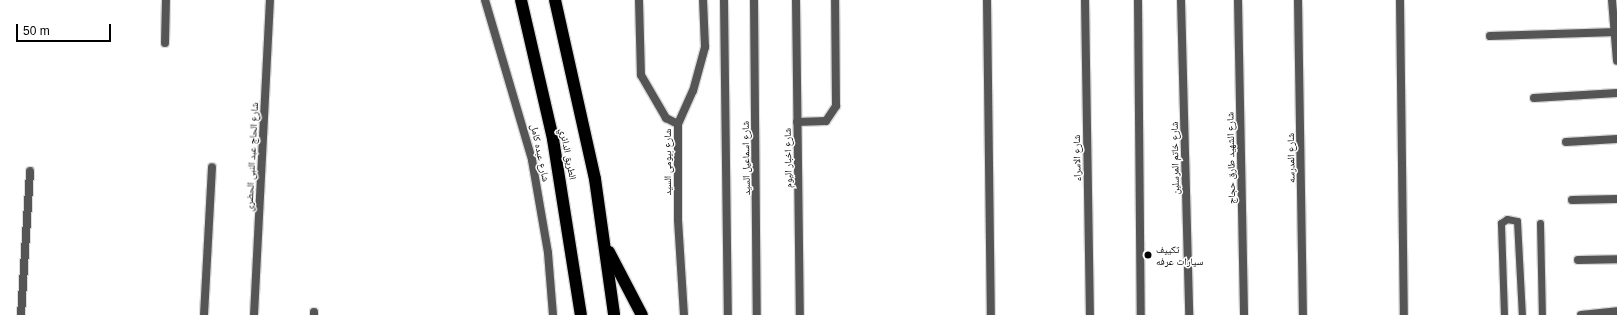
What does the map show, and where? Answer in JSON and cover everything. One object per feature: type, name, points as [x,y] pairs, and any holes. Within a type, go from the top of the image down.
[{"type":"highway","name":"الطريق الدائري","points":[[521,0],[553,139],[581,315]]},
{"type":"highway","points":[[555,0],[580,104],[605,245],[614,315]]},
{"type":"highway","points":[[605,245],[642,315]]},
{"type":"street","points":[[165,43],[166,0]]},
{"type":"street","name":"شارع الحاج عبد النبى الحضرى","points":[[254,315],[270,0]]},
{"type":"street","name":"شارع عبده كامل","points":[[485,0],[532,160],[548,253],[553,315]]},
{"type":"street","name":"شارع بيومى السيد","points":[[639,0],[641,75],[666,118],[678,124],[678,220],[684,315]]},
{"type":"street","points":[[678,124],[693,91],[705,47],[703,0]]},
{"type":"street","name":"شارع اسماعيل السيد","points":[[724,0],[728,315]]},
{"type":"street","name":"شارع اسماعيل السيد","points":[[754,0],[757,315]]},
{"type":"street","name":"شارع اخبار اليوم","points":[[796,0],[800,315]]},
{"type":"street","points":[[797,122],[826,120],[836,106],[836,0]]},
{"type":"street","points":[[988,0],[991,315]]},
{"type":"street","name":"شارع الاسراء","points":[[1085,0],[1090,315]]},
{"type":"street","points":[[1138,0],[1141,315]]},
{"type":"street","name":"شارع خاتم المرسلين","points":[[1181,0],[1189,315]]},
{"type":"street","name":"شارع الشهيد طارق حجاج","points":[[1238,0],[1244,315]]},
{"type":"street","name":"شارع المدرسه","points":[[1298,0],[1303,315]]},
{"type":"street","points":[[1400,0],[1404,315]]},
{"type":"street","points":[[1612,0],[1616,32],[1617,62]]},
{"type":"street","points":[[1490,36],[1616,32]]},
{"type":"street","points":[[1534,98],[1617,93]]},
{"type":"street","points":[[1566,142],[1617,139]]},
{"type":"street","points":[[204,315],[212,167]]},
{"type":"street","points":[[21,315],[30,171]]},
{"type":"street","points":[[1572,200],[1617,198]]},
{"type":"street","points":[[1578,260],[1617,259]]},
{"type":"street","points":[[1581,314],[1617,311]]},
{"type":"lane","points":[[1504,315],[1501,223],[1507,219],[1517,221],[1522,315]]},
{"type":"lane","points":[[1540,223],[1542,315]]},
{"type":"place","name":"تكييف سيارات عرفه","points":[[1148,255]]}]
